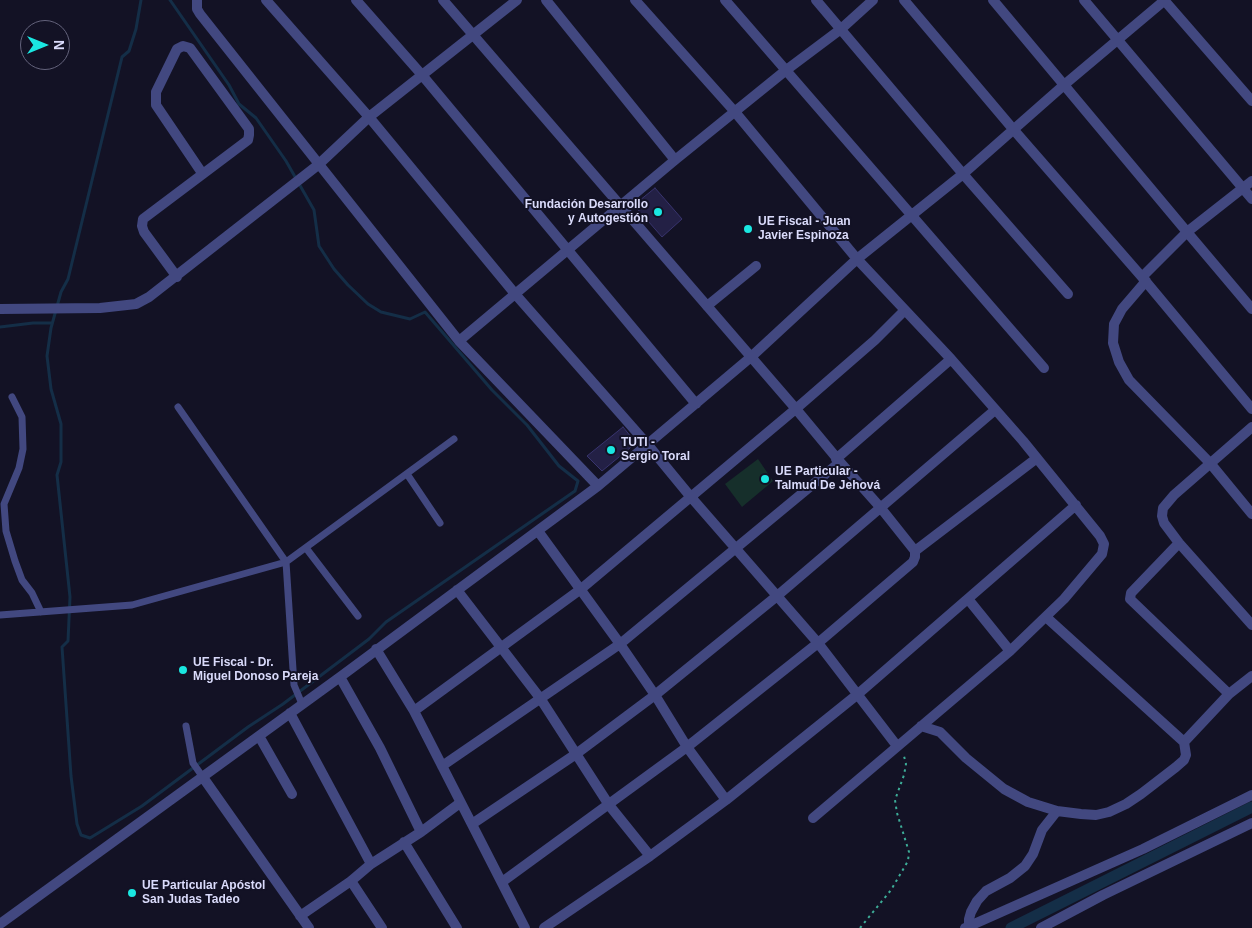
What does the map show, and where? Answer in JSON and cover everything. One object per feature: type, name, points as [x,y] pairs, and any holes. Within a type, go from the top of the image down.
[{"type":"street","points":[[197,0],[196,4],[200,14],[459,341],[598,486]]},
{"type":"street","points":[[266,0],[369,117],[516,295],[818,643],[897,746]]},
{"type":"street","points":[[356,0],[422,75],[696,404]]},
{"type":"street","points":[[443,0],[880,507],[915,551],[913,562],[818,643],[687,747],[502,882]]},
{"type":"street","points":[[0,309],[100,308],[136,304],[149,298],[318,165],[369,117],[517,0]]},
{"type":"street","points":[[546,0],[675,160]]},
{"type":"street","points":[[635,0],[735,112],[857,259],[951,359],[1037,458],[1076,505],[1104,544],[1102,554],[1064,599],[1010,651],[813,818]]},
{"type":"street","points":[[726,0],[785,71],[1044,368]]},
{"type":"street","points":[[816,0],[962,174],[1068,294]]},
{"type":"street","points":[[459,341],[516,295],[619,206],[785,71],[840,29],[873,0]]},
{"type":"street","points":[[904,0],[1144,279],[1252,409]]},
{"type":"street","points":[[993,0],[1252,309]]},
{"type":"street","points":[[1084,0],[1252,199]]},
{"type":"street","points":[[0,924],[340,677],[598,486],[751,357],[857,259],[962,174],[1165,0],[1252,101]]},
{"type":"street","points":[[177,277],[144,232],[143,220],[202,173],[248,140],[249,129],[190,48],[183,46],[177,49],[156,92],[156,105],[202,173]]},
{"type":"street","points":[[1252,181],[1187,232],[1144,279],[1122,309],[1114,324],[1113,343],[1119,362],[1129,380],[1210,463],[1252,514]]},
{"type":"street","points":[[707,306],[756,266]]},
{"type":"street","points":[[414,711],[581,589],[796,409],[844,365],[875,340],[905,310]]},
{"type":"street","points":[[442,766],[620,644],[838,460],[951,359]]},
{"type":"street","points":[[472,824],[576,754],[655,695],[777,596],[995,410]]},
{"type":"street","points":[[1252,427],[1174,495],[1163,508],[1162,516],[1164,523],[1179,542],[1252,625]]},
{"type":"street","points":[[915,551],[1037,458]]},
{"type":"street","points":[[544,928],[650,856],[726,800],[858,694],[1076,505]]},
{"type":"street","points":[[538,531],[620,644],[655,695],[687,747],[726,800]]},
{"type":"street","points":[[1179,542],[1131,592],[1130,600],[1230,694]]},
{"type":"street","points":[[457,590],[540,698],[609,805],[650,856]]},
{"type":"street","points":[[968,599],[1010,651]]},
{"type":"street","points":[[921,726],[940,732],[966,758],[1004,789],[1028,802],[1081,814],[1096,815],[1109,812],[1126,804],[1184,760],[1186,755],[1184,742],[1046,617]]},
{"type":"street","points":[[376,650],[414,711],[525,928]]},
{"type":"street","points":[[1184,742],[1230,694],[1252,676]]},
{"type":"street","points":[[340,677],[380,748],[421,832]]},
{"type":"street","points":[[290,713],[371,864]]},
{"type":"street","points":[[259,736],[292,794]]},
{"type":"street","points":[[202,776],[309,928]]},
{"type":"street","points":[[967,927],[1143,849],[1252,795]]},
{"type":"street","points":[[300,916],[352,881],[371,864],[421,832],[460,803]]},
{"type":"street","points":[[967,927],[970,912],[976,900],[986,891],[1010,878],[1025,866],[1034,854],[1042,830],[1057,810]]},
{"type":"street","points":[[1040,928],[1103,895],[1252,823]]},
{"type":"street","points":[[404,842],[457,928]]},
{"type":"street","points":[[352,881],[382,928]]},
{"type":"lane","points":[[12,397],[22,417],[23,448],[19,468],[4,504],[6,531],[22,580],[32,593],[41,612]]},
{"type":"lane","points":[[178,407],[286,562],[294,685],[302,704]]},
{"type":"lane","points":[[0,615],[132,605],[286,562],[454,439]]},
{"type":"lane","points":[[407,474],[440,523]]},
{"type":"lane","points":[[306,548],[358,616]]},
{"type":"lane","points":[[186,726],[193,763],[202,776]]},
{"type":"path","points":[[860,928],[891,890],[908,861],[909,852],[894,800],[906,764],[903,754],[897,746]]},
{"type":"green space","points":[[758,459],[773,481],[742,507],[725,484]]},
{"type":"building","name":"Fundación Desarrollo y Autogestión","points":[[655,188],[682,219],[662,237],[634,205]]},
{"type":"building","name":"TUTI - Sergio Toral","points":[[623,427],[636,443],[602,471],[587,456]]},
{"type":"waterway","points":[[141,0],[136,29],[129,51],[122,57],[68,279],[61,292],[51,328],[47,356],[51,389],[61,424],[61,462],[57,475],[70,597],[68,641],[62,647],[71,776],[77,824],[81,835],[90,838],[142,806],[248,727],[283,704],[369,639],[386,622],[575,491],[578,481],[559,466],[527,425],[492,390],[425,312],[410,319],[381,312],[368,304],[334,269],[319,246],[314,210],[286,161],[256,118],[239,104],[229,85],[170,0]]},
{"type":"waterway","points":[[0,327],[52,323]]},
{"type":"waterway","points":[[1011,928],[1252,807]]},
{"type":"place","name":"Fundación Desarrollo y Autogestión","points":[[658,212]]},
{"type":"place","name":"UE Fiscal - Juan Javier Espinoza","points":[[748,229]]},
{"type":"place","name":"TUTI - Sergio Toral","points":[[611,450]]},
{"type":"place","name":"UE Particular - Talmud De Jehová","points":[[765,479]]},
{"type":"place","name":"UE Fiscal - Dr. Miguel Donoso Pareja","points":[[183,670]]},
{"type":"place","name":"UE Particular Apóstol San Judas Tadeo","points":[[132,893]]}]
